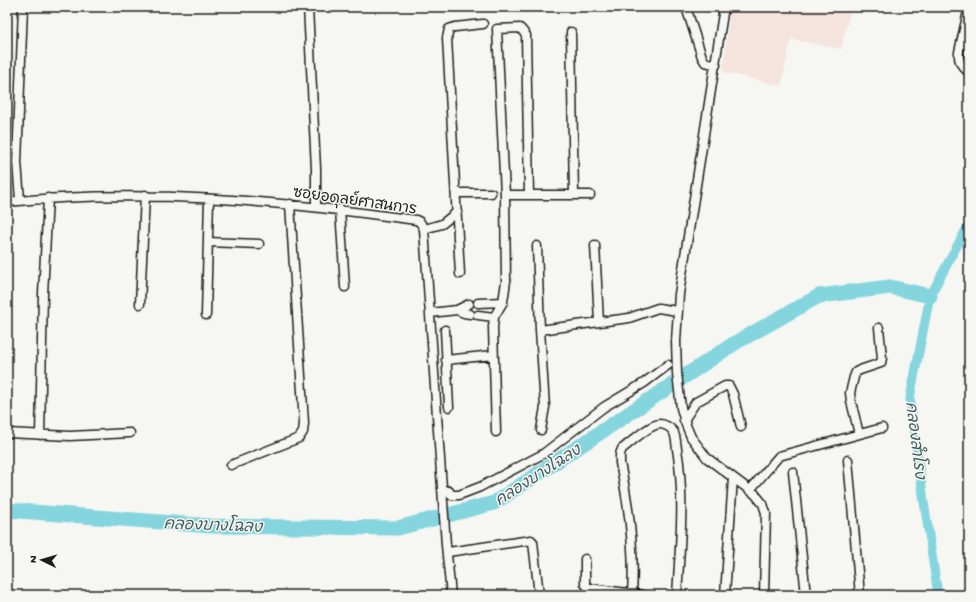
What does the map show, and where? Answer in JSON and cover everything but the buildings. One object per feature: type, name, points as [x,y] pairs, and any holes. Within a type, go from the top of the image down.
[{"type":"street","points":[[20,200],[17,162],[23,7]]},
{"type":"street","points":[[308,7],[316,169],[316,207]]},
{"type":"street","points":[[686,7],[702,57],[705,62],[716,65]]},
{"type":"street","points":[[724,7],[716,65],[691,212],[677,311],[677,373],[684,420],[696,445],[707,458],[755,494],[763,504],[766,513],[764,595]]},
{"type":"street","points":[[969,7],[958,58],[964,68],[969,72]]},
{"type":"street","points":[[460,274],[447,38],[449,29],[455,26],[483,24]]},
{"type":"street","points":[[496,432],[492,327],[494,317],[503,302],[506,281],[505,195],[497,29],[520,28],[526,36],[529,195]]},
{"type":"street","points":[[571,32],[574,195]]},
{"type":"street","points":[[456,193],[491,193]]},
{"type":"street","points":[[140,304],[145,195]]},
{"type":"street","name":"ซอยอดุลย์ศาสนการ","points":[[7,202],[48,198],[145,195],[290,204],[340,209],[416,220],[420,222],[424,229],[442,490],[451,595]]},
{"type":"street","points":[[505,195],[590,195]]},
{"type":"street","points":[[40,435],[43,294],[48,198]]},
{"type":"street","points":[[206,316],[209,199]]},
{"type":"street","points":[[231,465],[299,438],[303,432],[304,423],[290,204]]},
{"type":"street","points":[[340,209],[345,287]]},
{"type":"street","points":[[424,229],[442,224],[457,212]]},
{"type":"street","points":[[208,242],[259,244]]},
{"type":"street","points":[[595,245],[599,322]]},
{"type":"street","points":[[537,246],[545,407],[541,430]]},
{"type":"street","points":[[430,313],[456,310],[474,304],[503,302]]},
{"type":"street","points":[[540,330],[629,318],[658,308],[677,311]]},
{"type":"street","points":[[456,310],[464,314],[494,317]]},
{"type":"street","points":[[859,434],[852,410],[850,393],[856,372],[881,363],[882,358],[879,328]]},
{"type":"street","points":[[445,330],[449,407]]},
{"type":"street","points":[[446,360],[493,355]]},
{"type":"street","points":[[442,490],[449,491],[451,495],[459,495],[480,487],[543,454],[604,407],[644,383],[668,365]]},
{"type":"street","points":[[684,420],[696,402],[725,386],[729,386],[733,394],[741,426]]},
{"type":"street","points":[[632,594],[632,539],[620,463],[620,454],[622,449],[650,428],[661,424],[673,430],[679,459],[682,519],[677,595]]},
{"type":"street","points":[[750,490],[779,456],[882,428]]},
{"type":"street","points":[[7,433],[70,436],[130,433]]},
{"type":"street","points":[[848,460],[860,595]]},
{"type":"street","points":[[793,472],[806,595]]},
{"type":"street","points":[[725,595],[733,478]]},
{"type":"street","points":[[447,548],[531,540],[533,542],[539,595]]},
{"type":"street","points":[[585,559],[585,584],[589,588],[642,595]]},
{"type":"shaded area","points":[[730,7],[851,7],[841,49],[791,39],[781,86],[723,72]]},
{"type":"waterway","name":"คลองสำโรง","points":[[938,595],[910,398],[930,296],[969,224]]},
{"type":"waterway","name":"คลองบางโฉลง","points":[[7,510],[211,526],[398,528],[494,503],[735,343],[819,296],[890,287],[930,296]]}]
